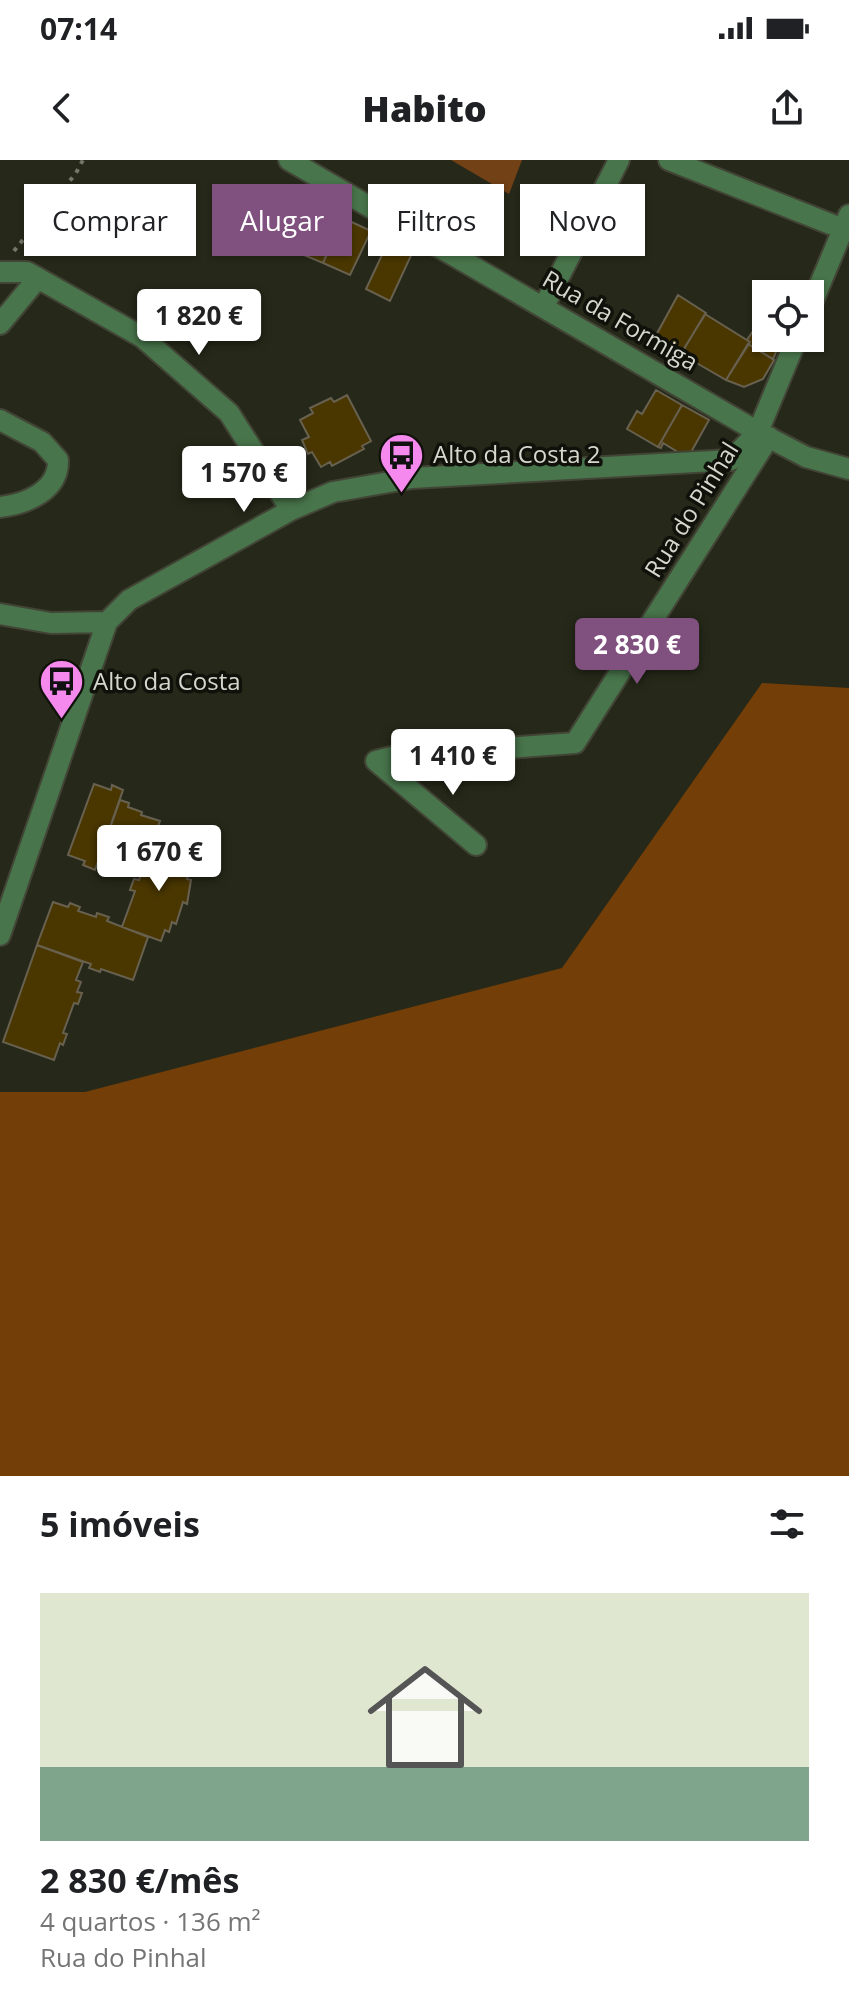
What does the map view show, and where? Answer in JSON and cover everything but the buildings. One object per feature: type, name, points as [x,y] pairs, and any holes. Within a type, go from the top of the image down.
[{"type":"street","name":"Rua da Formiga","points":[[289,160],[764,434],[806,457],[849,469]]},
{"type":"street","points":[[544,306],[619,160]]},
{"type":"street","points":[[669,160],[846,222],[822,280]]},
{"type":"street","points":[[5,264],[27,272],[142,337],[229,413],[291,510]]},
{"type":"street","points":[[0,324],[38,278]]},
{"type":"street","points":[[0,935],[107,622],[129,600],[291,510],[333,492],[412,478],[731,460],[764,434],[792,352]]},
{"type":"street","points":[[0,420],[42,442],[58,460],[59,469],[41,494],[0,507]]},
{"type":"street","name":"Rua do Pinhal","points":[[476,845],[376,761],[396,756],[575,743],[764,434]]},
{"type":"street","points":[[0,614],[51,623],[107,622]]},
{"type":"path","points":[[5,264],[83,160]]},
{"type":"shaded area","points":[[451,160],[522,160],[509,194],[504,191],[504,184],[492,184]]},
{"type":"shaded area","points":[[762,683],[849,688],[849,1476],[0,1476],[0,1092],[85,1092],[562,968]]},
{"type":"place","name":"Alto da Costa 2","points":[[402,494]]},
{"type":"place","name":"Alto da Costa","points":[[62,721]]}]
